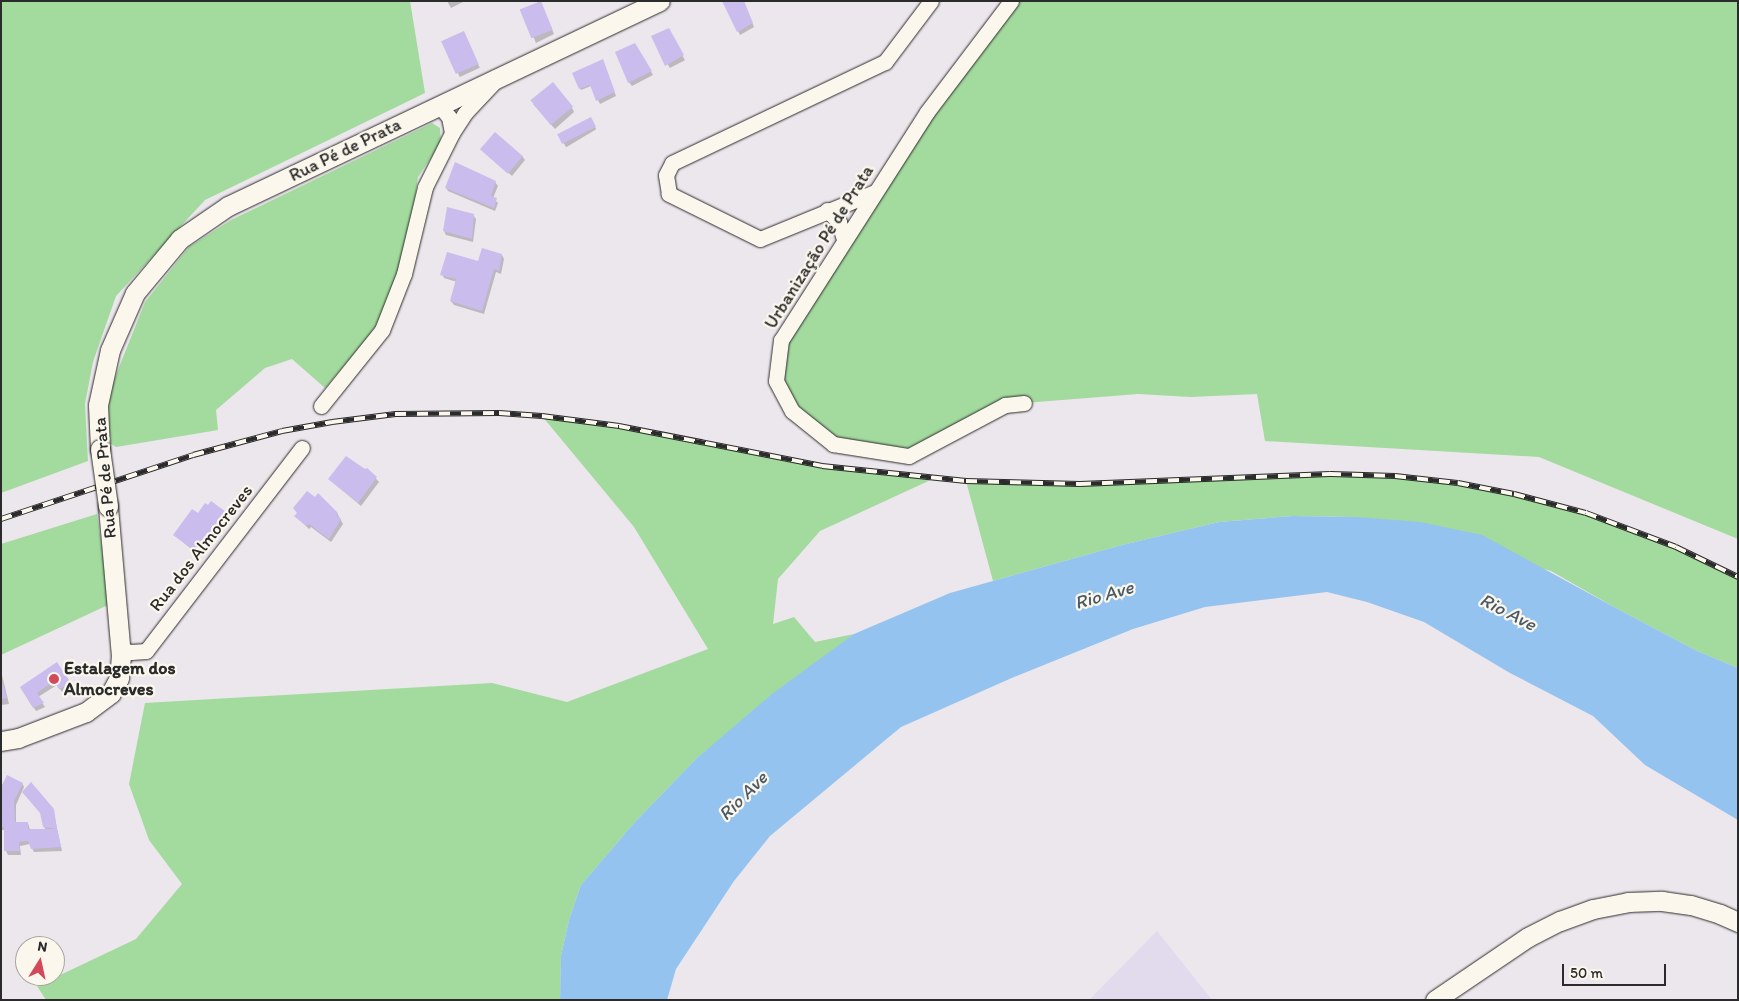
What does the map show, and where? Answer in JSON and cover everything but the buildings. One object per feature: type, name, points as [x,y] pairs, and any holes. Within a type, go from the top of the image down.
[{"type":"street","name":"Rua Pé de Prata","points":[[1,741],[18,738],[86,712],[111,693],[119,678],[120,650],[108,506],[100,449],[98,405],[110,350],[135,293],[180,239],[228,206],[660,1]]},
{"type":"street","points":[[874,192],[760,239],[669,194],[666,175],[672,163],[885,62],[931,1]]},
{"type":"street","name":"Urbanização Pé de Prata","points":[[1011,1],[927,112],[781,340],[776,381],[792,411],[833,444],[909,456],[1005,405],[1024,403]]},
{"type":"street","name":"Rua Pé de Prata","points":[[322,406],[382,330],[404,274],[425,187],[452,133],[465,113],[501,75]]},
{"type":"street","points":[[434,107],[443,110],[449,117],[452,133]]},
{"type":"street","points":[[827,210],[839,222],[844,239]]},
{"type":"street","name":"Rua dos Almocreves","points":[[120,650],[131,652],[146,651],[302,448]]},
{"type":"street","points":[[1435,1000],[1528,937],[1560,920],[1593,909],[1628,902],[1662,900],[1706,910],[1738,922]]},
{"type":"shaded area","points":[[1157,931],[1212,1000],[1089,1000]]},
{"type":"green space","points":[[1,1],[410,1],[425,93],[205,200],[116,296],[93,362],[85,404],[88,461],[1,493]]},
{"type":"green space","points":[[1011,1],[1738,1],[1738,539],[1539,457],[1265,441],[1257,394],[1191,397],[1138,394],[1024,403],[909,456],[833,444],[792,411],[776,381],[781,340]]},
{"type":"green space","points":[[432,123],[440,128],[441,143],[418,177],[404,274],[371,334],[325,388],[292,359],[265,368],[216,410],[218,430],[116,447],[105,440],[110,390],[145,302],[189,247],[231,220]]},
{"type":"green space","points":[[542,416],[686,439],[822,466],[935,478],[820,531],[778,579],[773,624],[794,617],[815,642],[854,634],[696,759],[635,822],[581,885],[569,920],[561,956],[560,1000],[46,1000],[37,986],[65,986],[65,973],[136,939],[182,884],[149,840],[129,784],[145,703],[492,683],[567,702],[708,649],[634,527]]},
{"type":"green space","points":[[1291,475],[1395,476],[1485,487],[1586,513],[1676,547],[1738,577],[1738,668],[1697,651],[1551,571],[1356,517],[1293,516],[1219,522],[1122,545],[993,581],[966,481],[1080,484]]},
{"type":"green space","points":[[97,514],[110,604],[1,655],[1,544]]},
{"type":"water","name":"Rio Ave","points":[[1293,516],[1356,517],[1420,522],[1482,535],[1697,651],[1738,668],[1738,820],[1645,765],[1593,716],[1510,673],[1424,622],[1367,602],[1327,592],[1205,607],[1133,629],[1014,677],[901,727],[770,836],[734,881],[676,969],[667,1000],[560,1000],[561,956],[569,920],[581,885],[635,822],[696,759],[772,694],[854,634],[950,593],[1122,545],[1219,522]]},
{"type":"railway","points":[[1,519],[193,455],[282,431],[395,414],[499,413],[542,416],[619,426],[822,466],[966,481],[1080,484],[1330,474],[1395,476],[1458,483],[1514,494],[1586,513],[1676,547],[1738,577]]},
{"type":"place","name":"Estalagem dos Almocreves","points":[[54,679]]}]
